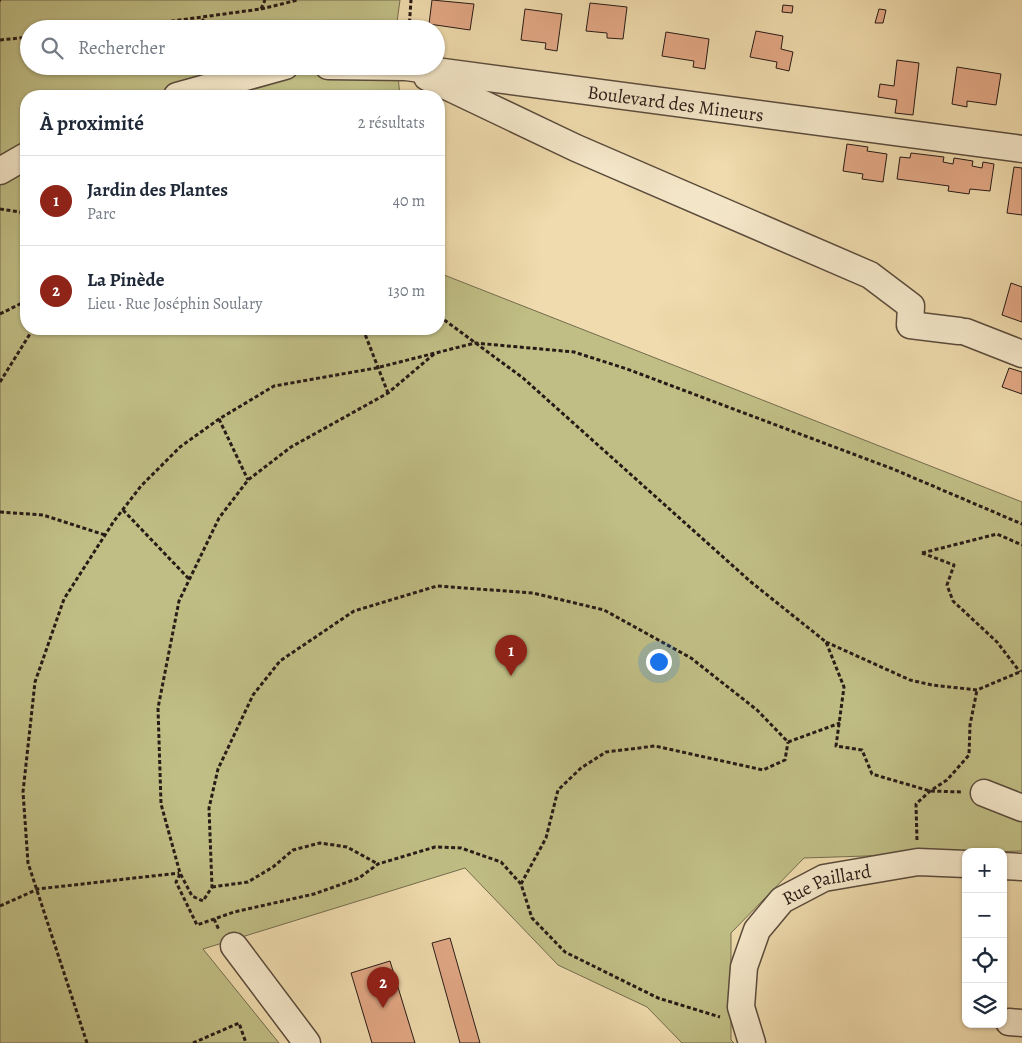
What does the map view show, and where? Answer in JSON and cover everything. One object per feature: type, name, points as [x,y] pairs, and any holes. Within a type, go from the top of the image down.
[{"type":"street","name":"Boulevard des Mineurs","points":[[445,72],[1022,148]]},
{"type":"street","points":[[199,90],[253,75]]},
{"type":"street","points":[[423,75],[576,148],[870,275],[911,306],[910,325],[963,332],[1022,354]]},
{"type":"street","points":[[0,171],[20,159]]},
{"type":"street","points":[[984,793],[1022,808]]},
{"type":"street","name":"Rue Paillard","points":[[750,1034],[741,1007],[744,967],[757,930],[782,900],[824,878],[918,862],[962,864]]},
{"type":"street","points":[[1007,866],[1022,867]]},
{"type":"street","points":[[234,946],[307,1043]]},
{"type":"path","points":[[261,10],[265,0]]},
{"type":"path","points":[[193,20],[261,10],[298,0]]},
{"type":"path","points":[[410,20],[411,0]]},
{"type":"path","points":[[0,40],[20,38]]},
{"type":"path","points":[[0,209],[20,212]]},
{"type":"path","points":[[0,314],[20,304]]},
{"type":"path","points":[[445,320],[523,378],[751,582],[826,642],[910,680],[932,685],[977,690],[1021,672],[997,642],[953,601],[947,585],[954,565],[922,553],[997,534],[1022,545]]},
{"type":"path","points":[[0,382],[29,335]]},
{"type":"path","points":[[365,335],[376,368],[388,393]]},
{"type":"path","points":[[87,1043],[28,863],[23,792],[35,682],[64,599],[105,535],[141,486],[180,447],[218,419],[274,386],[376,368],[475,343],[574,352],[627,369],[893,469],[1022,524]]},
{"type":"path","points":[[435,353],[388,393],[291,447],[248,480],[219,518],[179,601],[158,708],[161,804],[180,873],[192,896],[203,900],[212,887],[209,808],[218,769],[253,695],[280,661],[354,611],[437,586],[533,593],[604,610],[690,658],[758,710],[788,742]]},
{"type":"path","points":[[218,419],[248,480]]},
{"type":"path","points":[[123,510],[189,579]]},
{"type":"path","points":[[0,512],[43,515],[105,535]]},
{"type":"path","points":[[826,642],[844,687],[836,746],[862,750],[872,774],[930,791],[984,793]]},
{"type":"path","points":[[918,862],[916,804],[930,791],[947,780],[969,755],[970,725],[977,690]]},
{"type":"path","points":[[788,742],[840,723]]},
{"type":"path","points":[[521,884],[546,838],[558,790],[581,768],[606,752],[655,746],[763,770],[785,760],[788,742]]},
{"type":"path","points":[[212,887],[248,882],[273,867],[293,850],[320,843],[346,847],[378,864]]},
{"type":"path","points":[[180,873],[176,882],[197,925],[234,912],[314,894],[358,878],[378,864],[435,847],[460,848],[501,862],[521,884],[532,918],[565,952],[658,998],[750,1034]]},
{"type":"path","points":[[0,906],[38,890],[180,873]]},
{"type":"path","points":[[193,1043],[239,1022],[246,1043]]},
{"type":"shaded area","points":[[0,0],[400,0],[397,20],[20,20],[20,75],[398,75],[399,90],[20,90],[20,335],[445,335],[445,275],[1022,502],[1022,851],[1007,851],[1007,848],[962,848],[962,853],[804,858],[731,933],[731,1040],[734,1043],[682,1043],[647,1007],[558,965],[465,868],[203,949],[279,1043],[0,1043]]},
{"type":"building","points":[[432,0],[474,4],[470,30],[445,26],[445,20],[430,20]]},
{"type":"building","points":[[590,3],[627,7],[623,39],[607,38],[607,33],[586,31]]},
{"type":"building","points":[[783,5],[793,6],[792,13],[782,12]]},
{"type":"building","points":[[525,9],[562,14],[557,51],[545,49],[546,43],[521,40]]},
{"type":"building","points":[[879,9],[886,10],[883,23],[875,23]]},
{"type":"building","points":[[756,31],[783,36],[781,49],[793,52],[789,71],[776,68],[777,62],[750,57]]},
{"type":"building","points":[[666,32],[709,39],[705,69],[693,67],[694,61],[662,56]]},
{"type":"building","points":[[897,60],[919,63],[913,115],[895,113],[897,100],[878,97],[880,84],[894,86]]},
{"type":"building","points":[[957,67],[1001,74],[996,105],[967,101],[967,107],[952,104]]},
{"type":"building","points":[[847,144],[868,147],[867,151],[887,154],[883,182],[862,179],[863,174],[843,171]]},
{"type":"building","points":[[911,153],[944,157],[943,162],[953,164],[954,158],[973,161],[972,166],[982,168],[983,162],[994,164],[990,191],[970,189],[969,194],[948,191],[949,186],[897,179],[900,157],[910,158]]},
{"type":"building","points":[[1014,167],[1022,168],[1022,215],[1007,213]]},
{"type":"building","points":[[1011,283],[1022,287],[1022,322],[1002,315]]},
{"type":"building","points":[[1009,368],[1022,372],[1022,394],[1002,387]]},
{"type":"building","points":[[450,938],[480,1043],[460,1043],[432,943]]},
{"type":"building","points":[[390,961],[415,1043],[372,1043],[351,973]]},
{"type":"place","name":"Jardin des Plantes","points":[[511,676]]},
{"type":"place","name":"La Pinède","points":[[383,1008]]}]
